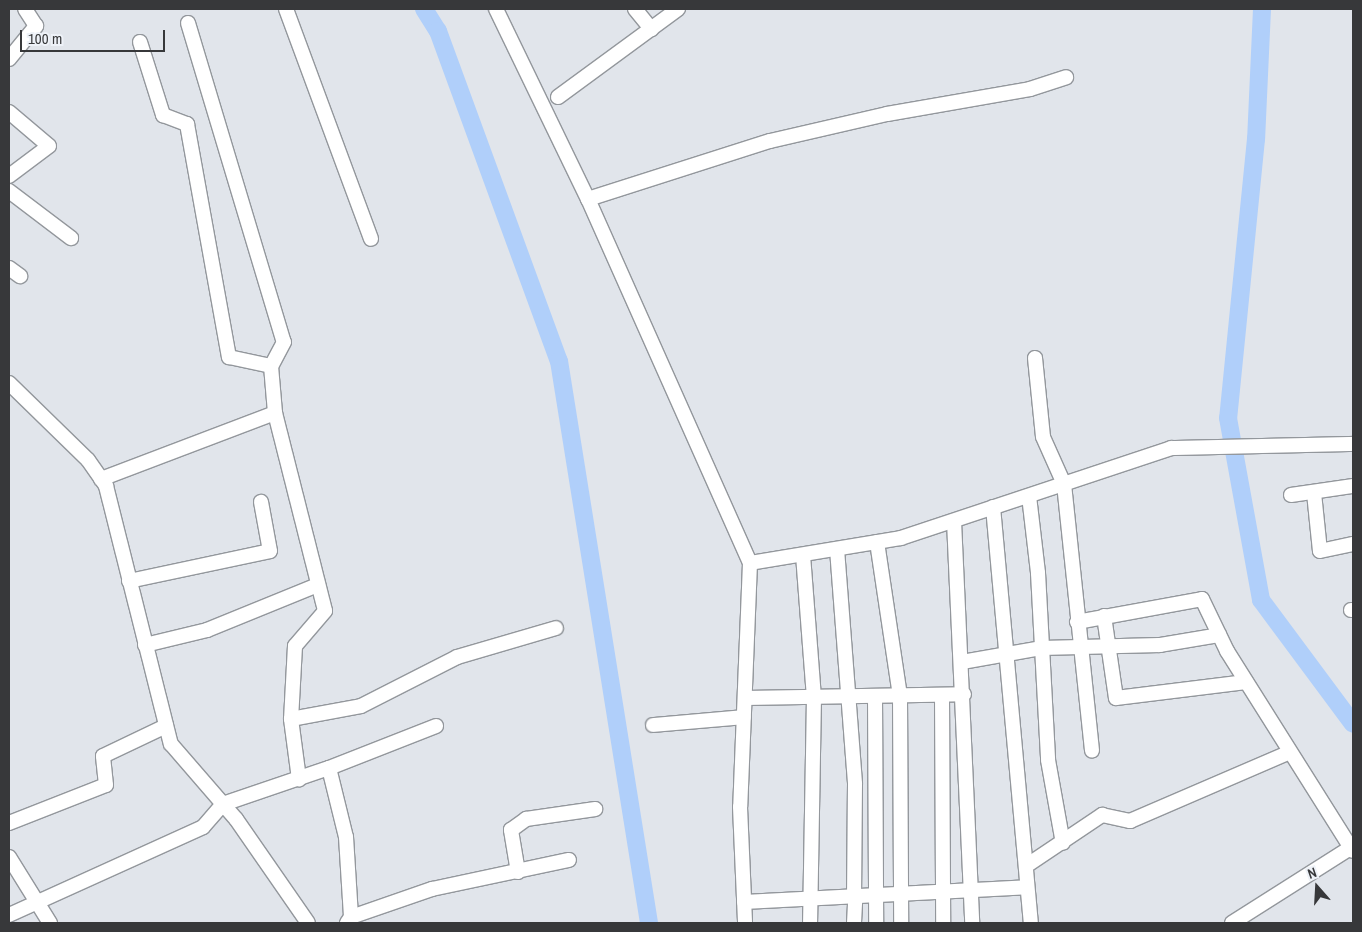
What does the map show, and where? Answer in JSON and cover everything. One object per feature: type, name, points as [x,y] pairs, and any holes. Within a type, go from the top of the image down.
[{"type":"street","points":[[9,59],[36,26],[25,9]]},
{"type":"street","points":[[286,9],[371,239]]},
{"type":"street","points":[[496,9],[588,199],[750,563],[740,807],[745,923]]},
{"type":"street","points":[[635,9],[651,29]]},
{"type":"street","points":[[558,97],[678,9]]},
{"type":"street","points":[[188,24],[284,342],[271,366],[275,413],[325,611],[295,646],[291,719],[299,779]]},
{"type":"street","points":[[140,42],[163,115],[187,124],[228,357],[271,366]]},
{"type":"street","points":[[588,199],[770,142],[887,114],[1030,89],[1066,77]]},
{"type":"street","points":[[9,112],[49,146],[9,176]]},
{"type":"street","points":[[9,191],[71,238]]},
{"type":"street","points":[[9,268],[20,276]]},
{"type":"street","points":[[1035,358],[1043,437],[1064,484],[1076,622],[1092,751]]},
{"type":"street","points":[[9,383],[88,460],[101,479],[130,581],[171,744],[223,804],[308,923]]},
{"type":"street","points":[[101,479],[275,413]]},
{"type":"street","points":[[750,563],[877,542],[954,520],[1171,448],[1325,443],[1353,444]]},
{"type":"street","points":[[1292,495],[1353,486]]},
{"type":"street","points":[[1314,493],[1320,551],[1353,544]]},
{"type":"street","points":[[1029,496],[1038,573],[1048,760],[1063,842]]},
{"type":"street","points":[[130,581],[270,551],[261,502]]},
{"type":"street","points":[[994,507],[1031,923]]},
{"type":"street","points":[[954,520],[964,694],[972,923]]},
{"type":"street","points":[[877,542],[900,696],[901,923]]},
{"type":"street","points":[[837,549],[847,644],[847,697],[855,784],[854,923]]},
{"type":"street","points":[[803,555],[814,697],[810,923]]},
{"type":"street","points":[[145,644],[207,630],[318,585]]},
{"type":"street","points":[[1076,622],[1202,599],[1219,635],[1246,682],[1352,850],[1232,923]]},
{"type":"street","points":[[1104,616],[1116,698],[1246,682]]},
{"type":"street","points":[[291,719],[361,706],[457,657],[556,628]]},
{"type":"street","points":[[962,662],[1006,652],[1041,648],[1160,645],[1219,635]]},
{"type":"street","points":[[745,698],[964,694]]},
{"type":"street","points":[[942,695],[943,923]]},
{"type":"street","points":[[875,696],[876,923]]},
{"type":"street","points":[[653,724],[744,717]]},
{"type":"street","points":[[9,823],[106,786],[103,756],[166,726]]},
{"type":"street","points":[[9,915],[38,900],[203,827],[223,804],[299,779],[436,726]]},
{"type":"street","points":[[1026,866],[1102,815],[1130,821],[1290,752]]},
{"type":"street","points":[[329,768],[346,837],[349,920],[432,889],[569,860]]},
{"type":"street","points":[[518,872],[511,830],[526,819],[595,809]]},
{"type":"street","points":[[9,857],[38,900],[50,923]]},
{"type":"street","points":[[744,902],[811,898],[855,899],[900,893],[1027,887]]},
{"type":"waterway","points":[[424,9],[438,31],[559,361],[649,923]]},
{"type":"waterway","points":[[1262,9],[1256,139],[1228,418],[1261,600],[1353,724]]}]
